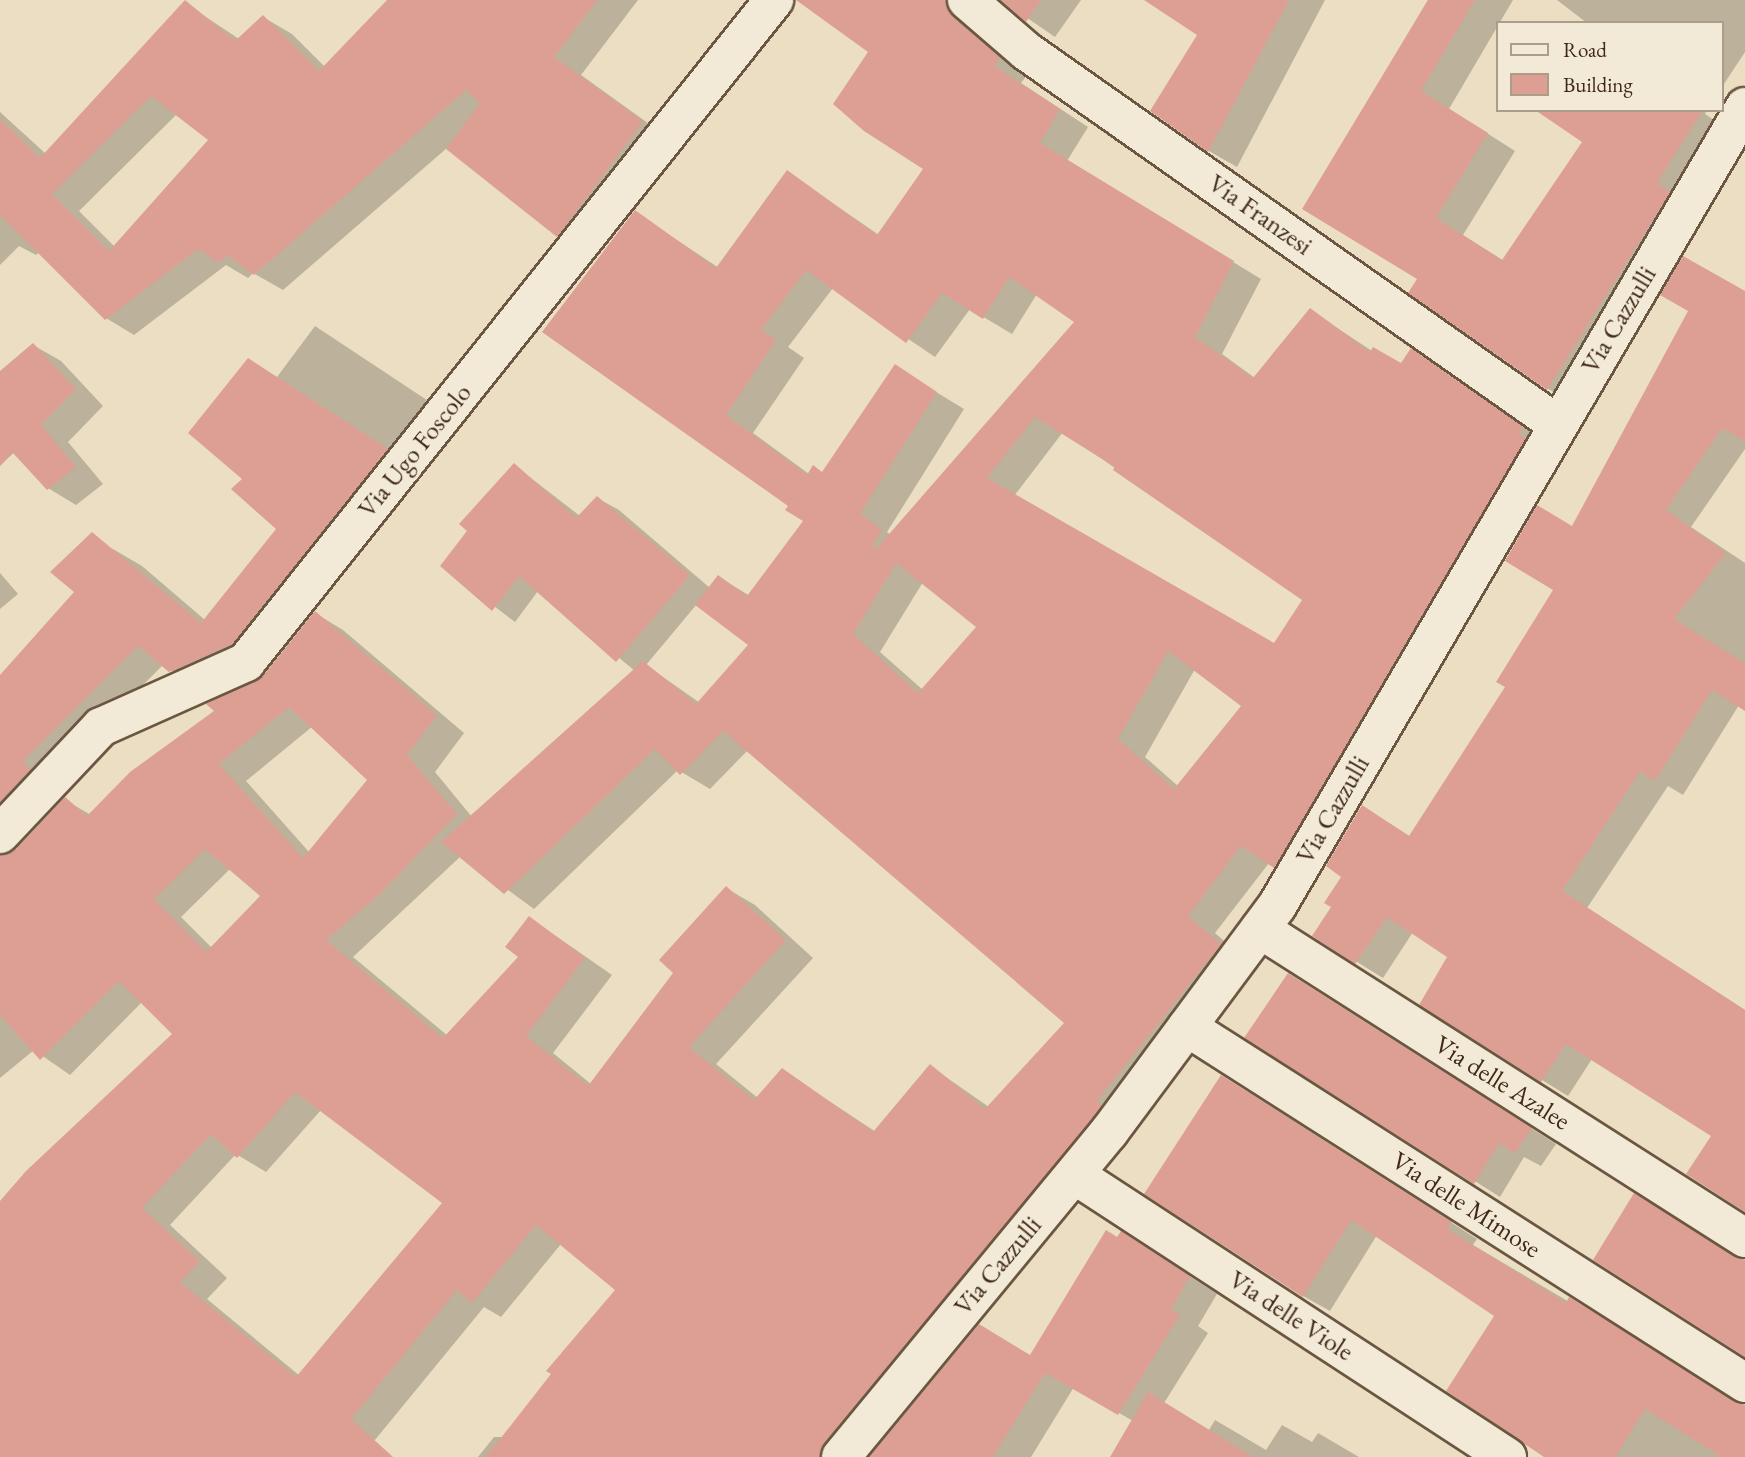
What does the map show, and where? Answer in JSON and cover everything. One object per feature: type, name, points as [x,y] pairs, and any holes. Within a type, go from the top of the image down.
[{"type":"street","name":"Via Ugo Foscolo","points":[[0,834],[101,727],[246,662],[774,0]]},
{"type":"street","name":"Via Franzesi","points":[[967,0],[1026,51],[1558,424]]},
{"type":"street","name":"Via Cazzulli","points":[[841,1457],[1074,1175],[1260,929],[1745,107]]},
{"type":"street","name":"Via delle Azalee","points":[[1260,929],[1745,1237]]},
{"type":"street","name":"Via delle Mimose","points":[[1186,1027],[1745,1383]]},
{"type":"street","name":"Via delle Viole","points":[[1074,1175],[1507,1457]]},
{"type":"building","points":[[185,0],[235,41],[263,15],[319,71],[387,0],[597,0],[554,57],[643,121],[557,237],[446,149],[480,103],[466,90],[254,275],[227,255],[219,263],[198,249],[105,320],[0,215],[0,119],[40,158]],"holes":[[[151,96],[208,140],[109,251],[52,194]]]},
{"type":"building","points":[[796,0],[946,0],[953,17],[1000,57],[994,66],[1060,109],[1040,143],[1234,261],[1195,337],[1253,378],[1310,308],[1370,352],[1373,347],[1401,363],[1411,348],[1523,427],[1518,434],[1526,438],[1274,868],[1241,846],[1188,916],[1221,944],[1097,1101],[1102,1105],[1092,1119],[824,1443],[820,1457],[486,1457],[551,1374],[546,1371],[615,1290],[536,1225],[472,1303],[457,1290],[351,1419],[393,1457],[0,1457],[0,1201],[26,1171],[172,1034],[119,981],[40,1060],[0,1015],[0,855],[16,849],[65,797],[87,816],[130,772],[214,711],[206,704],[263,676],[315,611],[437,715],[407,755],[457,814],[380,894],[326,940],[443,1038],[518,957],[505,947],[529,916],[585,958],[526,1036],[588,1086],[673,973],[659,960],[726,886],[786,940],[689,1047],[754,1100],[782,1068],[873,1132],[930,1064],[985,1109],[1064,1023],[723,731],[680,775],[655,749],[504,894],[441,842],[643,661],[696,704],[748,645],[695,605],[718,575],[747,596],[803,521],[785,510],[788,506],[542,332],[635,210],[716,268],[787,170],[877,235],[923,169],[864,131],[833,104],[868,52]],"holes":[[[806,270],[906,343],[942,293],[983,319],[1009,277],[1074,322],[877,548],[892,560],[872,545],[882,530],[860,514],[937,392],[895,364],[822,472],[813,465],[807,475],[726,415],[776,340],[761,330]],[[1035,417],[1115,467],[1113,470],[1302,600],[1274,643],[987,478]],[[896,563],[976,627],[918,693],[853,634]],[[1168,651],[1241,706],[1174,789],[1118,739]],[[289,707],[367,780],[303,858],[219,764]],[[205,849],[260,896],[206,952],[154,899]],[[295,1092],[442,1203],[296,1377],[180,1282],[200,1261],[142,1208],[211,1134],[237,1158]]]},
{"type":"building","points":[[1000,0],[1041,0],[1026,22]]},
{"type":"building","points":[[1144,0],[1289,0],[1208,152],[1150,111],[1197,35]]},
{"type":"building","points":[[1428,0],[1475,0],[1421,91],[1488,133],[1436,218],[1502,260],[1582,142],[1538,112],[1702,112],[1657,183],[1670,192],[1547,390],[1408,293],[1417,279],[1302,209]]},
{"type":"building","points":[[1683,256],[1745,291],[1745,441],[1722,428],[1666,510],[1726,553],[1674,619],[1745,663],[1745,711],[1712,690],[1655,781],[1640,771],[1562,891],[1745,1010],[1745,1212],[1686,1174],[1711,1136],[1566,1044],[1541,1082],[1419,1005],[1447,957],[1387,917],[1355,964],[1312,936],[1331,907],[1324,903],[1341,877],[1326,866],[1362,805],[1409,836],[1505,687],[1496,682],[1553,590],[1505,561],[1537,505],[1572,526],[1688,311],[1660,295]]},
{"type":"building","points":[[33,343],[76,389],[41,425],[76,467],[47,490],[13,453],[0,466],[0,371]]},
{"type":"building","points":[[248,358],[388,449],[232,644],[169,672],[138,646],[22,762],[31,769],[0,802],[0,675],[74,592],[50,572],[92,532],[201,623],[276,529],[231,489],[242,479],[188,433]]},
{"type":"building","points":[[514,463],[576,518],[597,496],[690,575],[616,662],[519,576],[492,611],[440,566],[467,531],[459,524]]},
{"type":"building","points":[[1288,973],[1532,1128],[1515,1153],[1499,1143],[1474,1184],[1244,1038]]},
{"type":"building","points":[[1221,1075],[1452,1222],[1447,1229],[1566,1303],[1569,1297],[1745,1405],[1745,1457],[1722,1457],[1645,1409],[1615,1457],[1544,1457],[1446,1391],[1494,1316],[1351,1220],[1303,1297],[1144,1194]]},
{"type":"building","points":[[1634,1193],[1745,1260],[1745,1357],[1593,1260]]},
{"type":"building","points":[[1106,1230],[1117,1237],[1121,1231],[1190,1276],[1171,1309],[1180,1315],[1118,1415],[1045,1373],[993,1457],[869,1457],[979,1324],[1030,1355]]},
{"type":"building","points":[[1148,1392],[1253,1457],[1110,1457]]}]
